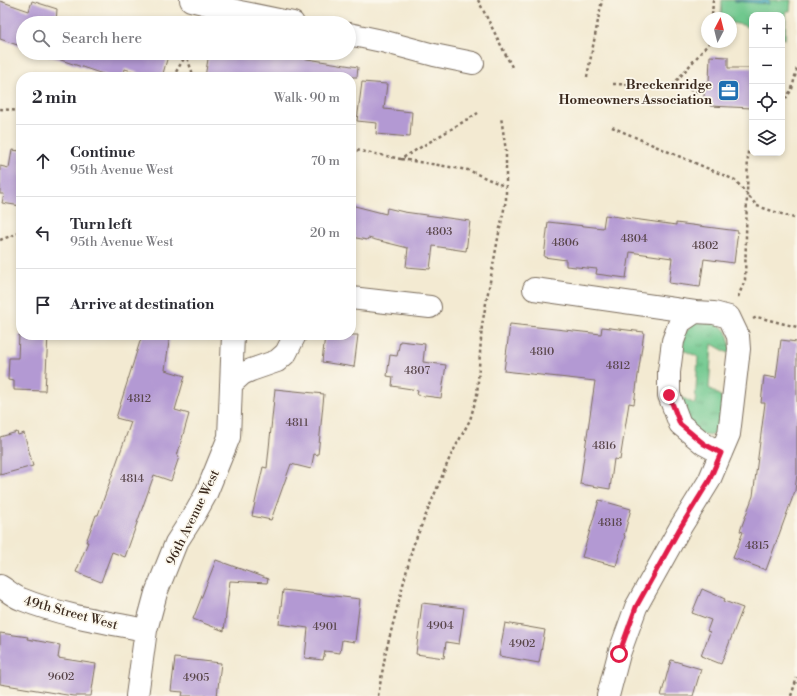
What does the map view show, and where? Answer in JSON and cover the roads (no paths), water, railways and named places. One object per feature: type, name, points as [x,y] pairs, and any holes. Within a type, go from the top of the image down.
[{"type":"street","points":[[190,0],[259,16]]},
{"type":"street","points":[[356,35],[434,55],[473,62]]},
{"type":"street","points":[[534,289],[695,312],[714,312],[731,322],[738,336],[740,349],[729,434],[709,481],[680,528],[636,607],[619,654],[608,696]]},
{"type":"street","points":[[356,299],[430,307]]},
{"type":"street","points":[[695,312],[680,322],[673,341],[669,372],[669,395],[680,424],[704,444],[721,453]]},
{"type":"street","name":"96th Avenue West","points":[[137,696],[146,630],[156,593],[176,543],[206,494],[229,437],[233,340]]},
{"type":"street","points":[[231,384],[242,374],[277,361],[286,354],[293,340]]},
{"type":"street","name":"49th Street West","points":[[0,586],[19,598],[46,607],[83,617],[146,630]]},
{"type":"water","points":[[769,0],[769,4],[734,1]]},
{"type":"place","name":"Breckenridge Homeowners Association","points":[[728,91]]}]
